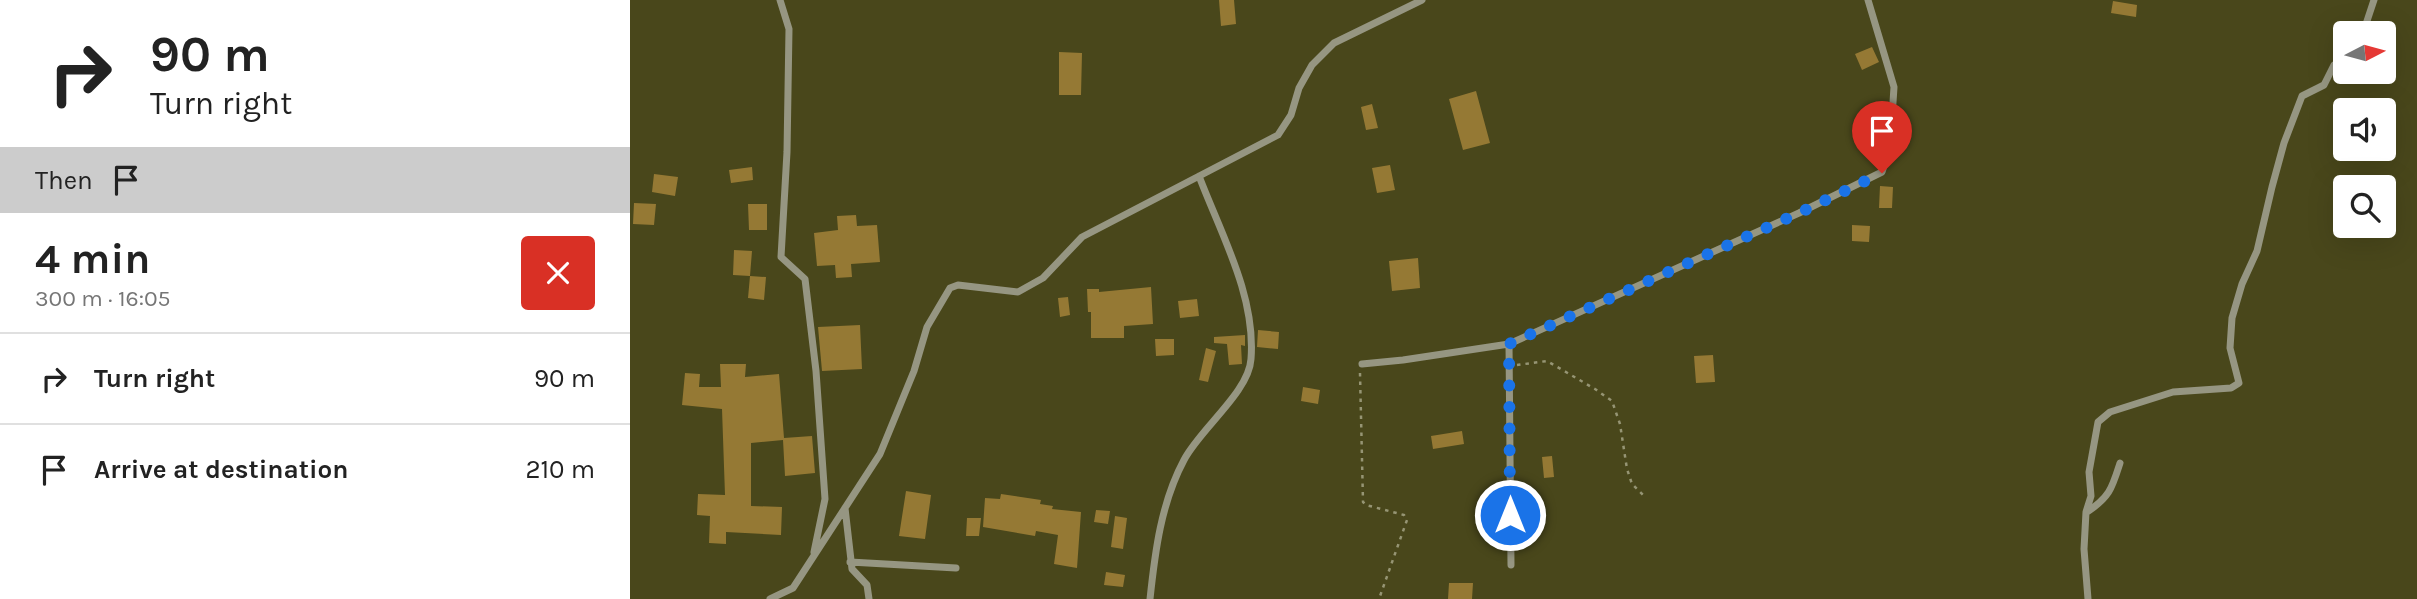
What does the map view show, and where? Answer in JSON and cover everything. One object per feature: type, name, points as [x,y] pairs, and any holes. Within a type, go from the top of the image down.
[{"type":"street","points":[[780,0],[789,29],[787,152],[781,257],[805,279],[816,370],[825,499],[813,557]]},
{"type":"street","points":[[769,599],[793,588],[880,454],[914,371],[927,327],[950,288],[958,285],[1018,292],[1043,278],[1082,237],[1278,135],[1291,115],[1299,89],[1312,65],[1334,43],[1422,0]]},
{"type":"street","points":[[1362,364],[1509,344],[1882,173],[1890,148],[1894,87],[1868,0]]},
{"type":"street","points":[[2367,21],[2374,0]]},
{"type":"street","points":[[2088,599],[2084,550],[2091,496],[2089,472],[2098,422],[2110,412],[2173,392],[2231,388],[2239,383],[2230,348],[2232,318],[2242,284],[2257,251],[2284,143],[2301,96],[2324,85],[2333,67]]},
{"type":"street","points":[[1150,599],[1161,517],[1184,460],[1245,381],[1251,361],[1250,325],[1244,292],[1199,176]]},
{"type":"street","points":[[1509,344],[1511,565]]},
{"type":"street","points":[[2087,512],[2110,494],[2120,463]]},
{"type":"street","points":[[845,508],[850,562],[852,569],[867,585],[869,599]]},
{"type":"street","points":[[850,562],[956,568]]},
{"type":"path","points":[[1509,365],[1547,361],[1612,401],[1620,424],[1632,484],[1645,498]]},
{"type":"path","points":[[1362,364],[1359,367],[1363,502],[1404,514],[1407,520],[1379,599]]},
{"type":"building","points":[[1219,0],[1234,0],[1236,24],[1221,26]]},
{"type":"building","points":[[2113,1],[2137,5],[2136,17],[2111,13]]},
{"type":"building","points":[[1872,47],[1879,62],[1862,70],[1855,54]]},
{"type":"building","points":[[1059,52],[1082,53],[1081,95],[1059,95]]},
{"type":"building","points":[[1476,91],[1490,143],[1463,150],[1449,99]]},
{"type":"building","points":[[1372,104],[1378,128],[1366,130],[1361,107]]},
{"type":"building","points":[[1390,165],[1395,190],[1377,193],[1372,168]]},
{"type":"building","points":[[752,167],[753,180],[731,183],[729,170]]},
{"type":"building","points":[[654,174],[678,177],[675,196],[652,192]]},
{"type":"building","points":[[1880,186],[1893,187],[1892,208],[1879,208]]},
{"type":"building","points":[[634,203],[656,204],[654,225],[633,224]]},
{"type":"building","points":[[748,204],[767,204],[767,230],[749,230]]},
{"type":"building","points":[[856,215],[857,226],[877,225],[880,262],[851,264],[852,277],[836,278],[835,265],[817,266],[814,233],[838,230],[837,216]]},
{"type":"building","points":[[1852,225],[1870,226],[1869,242],[1852,241]]},
{"type":"building","points":[[734,250],[752,251],[750,276],[733,275]]},
{"type":"building","points":[[1418,258],[1420,288],[1392,291],[1389,261]]},
{"type":"building","points":[[750,276],[766,277],[764,300],[748,298]]},
{"type":"building","points":[[1151,287],[1153,324],[1124,326],[1124,338],[1091,338],[1091,312],[1088,312],[1087,289],[1099,289],[1099,292]]},
{"type":"building","points":[[1068,297],[1070,315],[1060,317],[1058,298]]},
{"type":"building","points":[[1197,299],[1199,316],[1180,318],[1178,301]]},
{"type":"building","points":[[860,325],[862,369],[822,371],[818,327]]},
{"type":"building","points":[[1258,330],[1279,332],[1278,349],[1257,347]]},
{"type":"building","points":[[1245,335],[1245,346],[1241,345],[1242,364],[1229,365],[1227,344],[1214,343],[1214,337]]},
{"type":"building","points":[[1155,339],[1174,339],[1174,355],[1156,356]]},
{"type":"building","points":[[1206,348],[1216,351],[1208,382],[1199,380]]},
{"type":"building","points":[[1713,355],[1715,382],[1696,383],[1694,356]]},
{"type":"building","points":[[720,364],[746,364],[745,377],[779,374],[784,438],[812,436],[815,473],[785,476],[783,440],[751,443],[751,506],[782,507],[781,535],[726,532],[726,544],[709,543],[710,516],[697,515],[698,494],[725,495],[722,409],[682,405],[685,373],[700,374],[699,387],[721,387]]},
{"type":"building","points":[[1303,387],[1320,390],[1318,404],[1301,401]]},
{"type":"building","points":[[1462,431],[1464,444],[1433,449],[1431,436]]},
{"type":"building","points":[[1552,456],[1554,477],[1544,478],[1542,457]]},
{"type":"building","points":[[906,491],[931,495],[925,539],[899,536]]},
{"type":"building","points":[[1001,494],[1041,500],[1040,504],[1053,506],[1052,509],[1081,512],[1077,568],[1054,564],[1058,535],[1036,531],[1035,536],[983,527],[985,498],[1000,499]]},
{"type":"building","points":[[1096,510],[1110,511],[1108,524],[1094,522]]},
{"type":"building","points":[[1115,516],[1127,518],[1123,549],[1111,547]]},
{"type":"building","points":[[967,518],[981,518],[979,536],[966,536]]},
{"type":"building","points":[[1106,572],[1125,575],[1123,587],[1104,585]]},
{"type":"building","points":[[1449,583],[1473,583],[1472,599],[1448,599]]},
{"type":"route","points":[[1510,515],[1509,344],[1882,173]]}]
